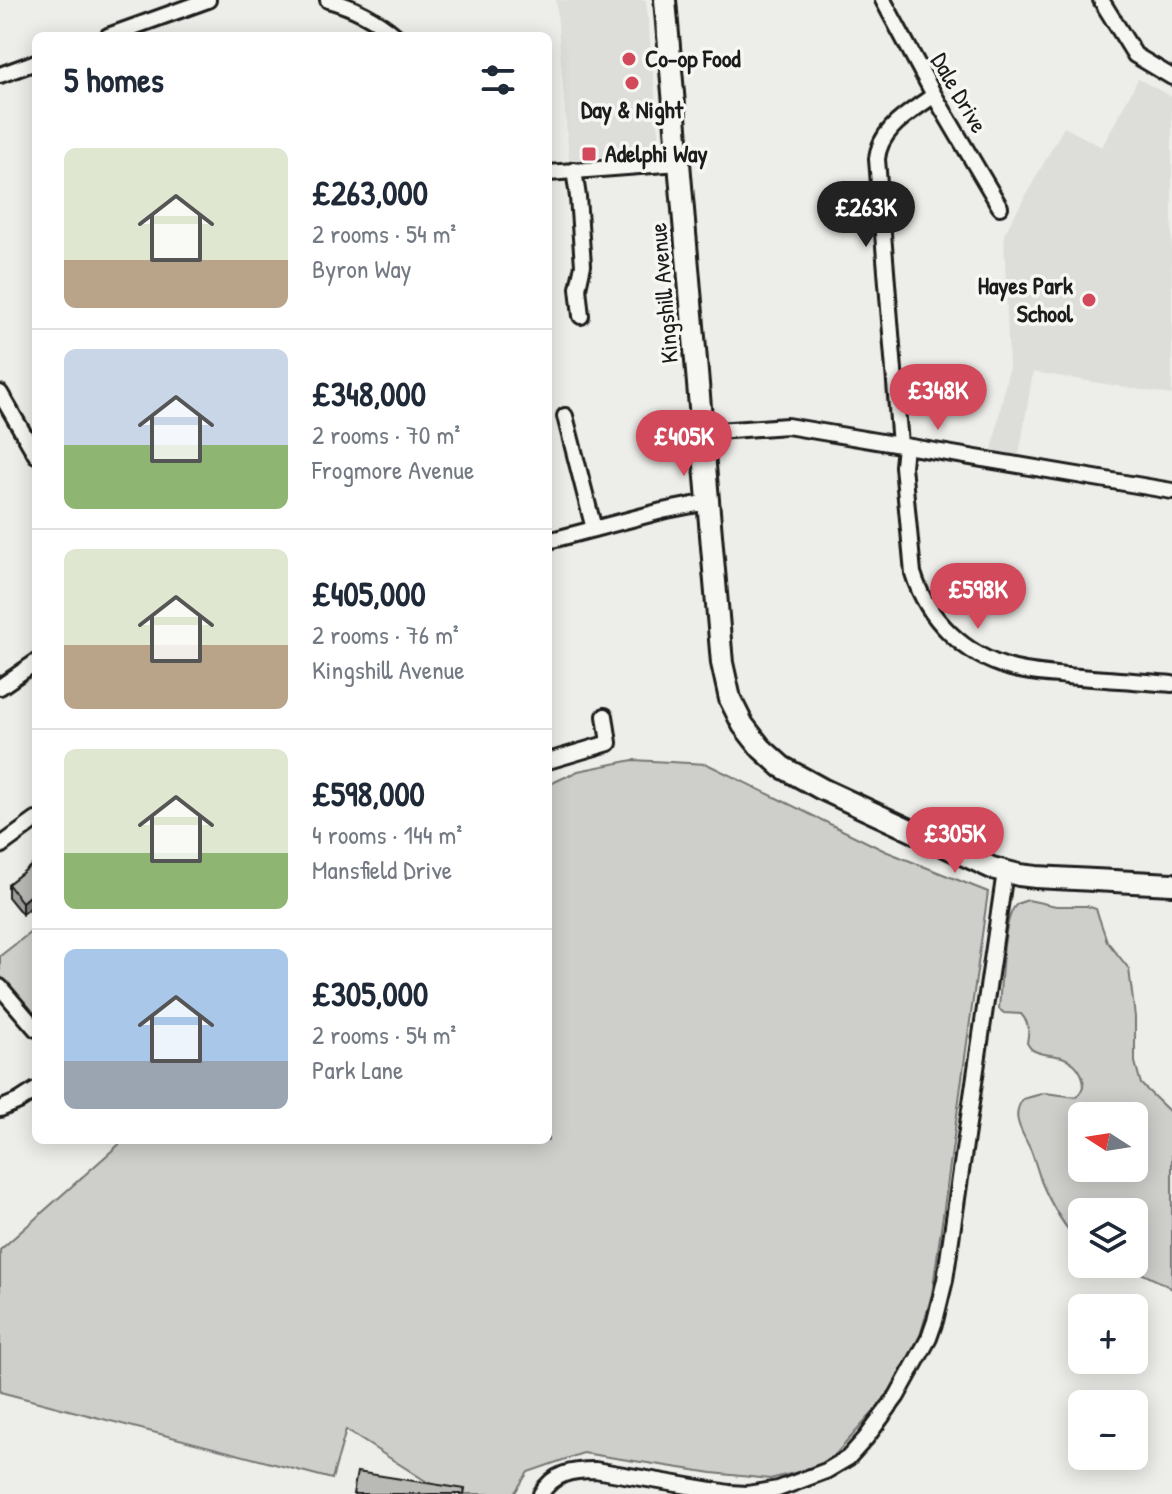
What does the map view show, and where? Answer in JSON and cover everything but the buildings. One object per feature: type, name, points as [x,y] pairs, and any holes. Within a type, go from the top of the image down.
[{"type":"street","points":[[119,32],[208,0]]},
{"type":"street","name":"Kingshill Avenue","points":[[665,0],[722,663],[730,699],[743,725],[772,759],[797,776],[992,868],[1036,877],[1172,884]]},
{"type":"street","name":"Dale Drive","points":[[883,0],[1000,207]]},
{"type":"street","points":[[1101,0],[1135,55],[1172,77]]},
{"type":"street","points":[[334,1],[366,15],[390,32]]},
{"type":"street","points":[[0,75],[32,67]]},
{"type":"street","points":[[934,95],[888,131],[878,152],[877,165],[913,573],[917,587],[930,610],[950,634],[987,658],[1012,668],[1172,684]]},
{"type":"street","points":[[552,173],[679,163]]},
{"type":"street","points":[[574,170],[583,265],[578,288],[581,316]]},
{"type":"street","points":[[0,393],[32,448]]},
{"type":"street","points":[[565,416],[594,529]]},
{"type":"street","points":[[702,432],[787,426],[1172,491]]},
{"type":"street","points":[[552,540],[708,502]]},
{"type":"street","points":[[0,687],[32,665]]},
{"type":"street","points":[[552,760],[609,743],[605,716]]},
{"type":"street","points":[[0,846],[32,823]]},
{"type":"street","points":[[541,1494],[561,1474],[581,1470],[729,1493],[763,1492],[788,1486],[840,1463],[866,1438],[911,1373],[929,1338],[940,1302],[1005,872]]},
{"type":"street","points":[[0,987],[32,1024]]},
{"type":"street","points":[[0,1109],[32,1093]]},
{"type":"shaded area","points":[[556,0],[646,0],[660,144],[652,153],[569,160]]},
{"type":"shaded area","name":"Hayes Park School","points":[[1138,79],[1172,97],[1172,395],[1033,372],[1019,455],[992,451],[1009,366],[1004,234],[1064,127],[1102,147]]},
{"type":"shaded area","points":[[633,760],[707,764],[885,851],[988,892],[932,1294],[916,1350],[886,1398],[826,1465],[770,1479],[583,1453],[528,1472],[514,1494],[446,1494],[346,1430],[332,1479],[0,1392],[0,1250],[119,1144],[552,1144],[552,783],[578,771]]},
{"type":"shaded area","points":[[1028,900],[1096,909],[1107,941],[1129,969],[1135,1017],[1135,1062],[1141,1084],[1172,1114],[1172,1289],[1148,1276],[1148,1198],[1068,1198],[1068,1229],[1041,1181],[1019,1125],[1019,1106],[1023,1099],[1045,1093],[1076,1097],[1081,1092],[1083,1080],[1078,1069],[1068,1060],[1030,1048],[1027,1024],[1021,1014],[1004,1013],[999,1009],[1003,954],[1011,912],[1016,905]]},
{"type":"shaded area","points":[[32,931],[32,1013],[0,976],[0,956]]},
{"type":"place","name":"Co-op Food","points":[[629,59]]},
{"type":"place","name":"Day & Night","points":[[632,83]]},
{"type":"place","name":"Adelphi Way","points":[[589,154]]},
{"type":"place","name":"Hayes Park School","points":[[1089,300]]}]
